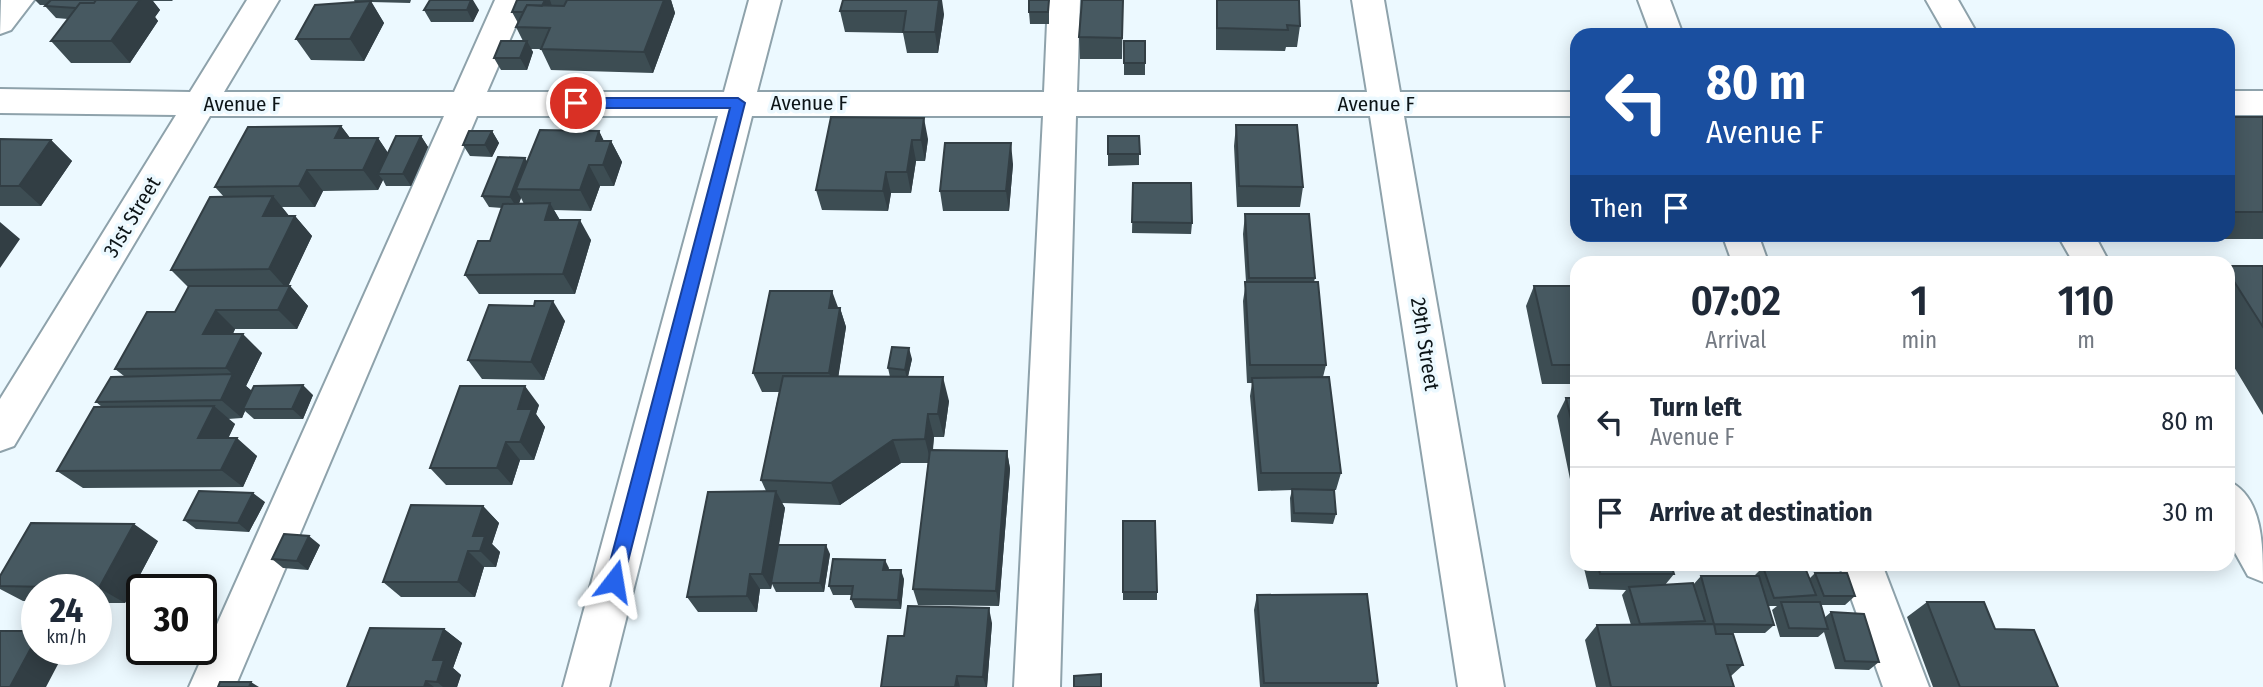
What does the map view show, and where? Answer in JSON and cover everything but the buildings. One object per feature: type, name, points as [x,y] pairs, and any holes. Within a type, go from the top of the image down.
[{"type":"street","points":[[0,23],[18,0]]},
{"type":"street","name":"31st Street","points":[[0,434],[263,0]]},
{"type":"street","points":[[212,687],[511,0]]},
{"type":"street","points":[[586,687],[765,0]]},
{"type":"street","points":[[1037,687],[1064,0]]},
{"type":"street","name":"29th Street","points":[[1368,0],[1482,687]]},
{"type":"street","points":[[1654,0],[1664,28]]},
{"type":"street","points":[[1942,0],[1958,28]]},
{"type":"street","name":"Avenue F","points":[[0,101],[200,104],[1570,104]]},
{"type":"street","points":[[2235,103],[2263,103]]},
{"type":"street","points":[[2235,512],[2263,562]]},
{"type":"street","points":[[1864,571],[1906,687]]},
{"type":"route","points":[[576,103],[738,103],[614,581]]}]
